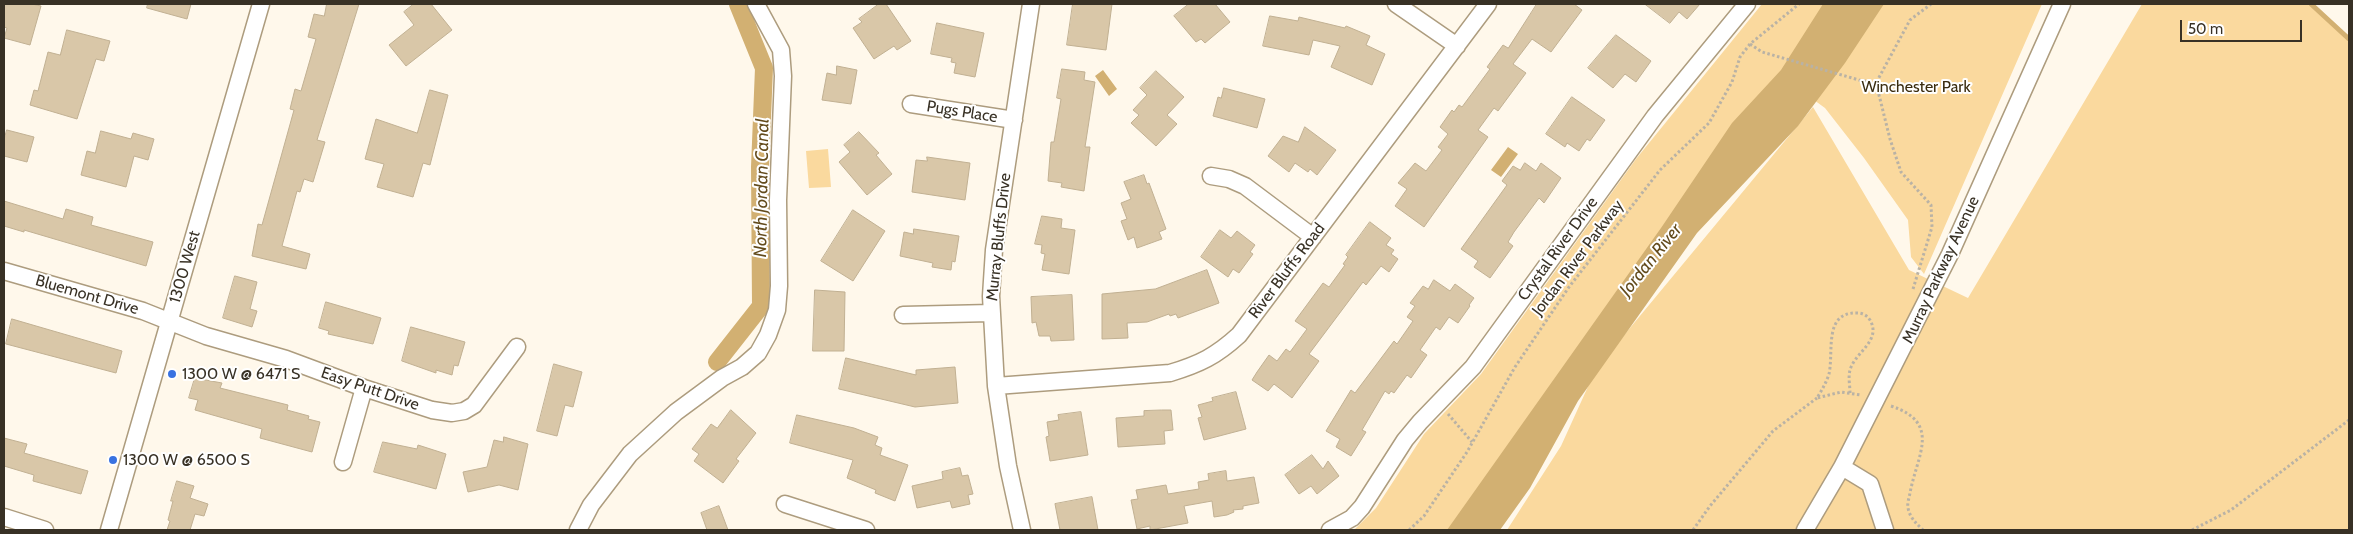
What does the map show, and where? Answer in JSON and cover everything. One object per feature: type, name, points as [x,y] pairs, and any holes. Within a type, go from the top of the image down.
[{"type":"street","name":"1300 West","points":[[110,530],[260,4]]},
{"type":"street","points":[[578,530],[591,505],[630,454],[676,412],[722,378],[742,367],[758,353],[768,335],[777,310],[779,286],[778,185],[784,76],[781,50],[756,4]]},
{"type":"street","name":"Murray Bluffs Drive","points":[[1022,530],[1008,466],[996,386],[991,313],[994,250],[1031,4]]},
{"type":"street","points":[[1396,4],[1457,46]]},
{"type":"street","name":"River Bluffs Road","points":[[996,386],[1170,373],[1194,366],[1218,353],[1238,335],[1488,4]]},
{"type":"street","name":"Crystal River Drive","points":[[1330,530],[1352,518],[1371,495],[1405,440],[1439,401],[1473,367],[1655,116],[1747,4]]},
{"type":"street","name":"Murray Parkway Avenue","points":[[1805,530],[1842,467],[1877,401],[1950,254],[2062,4]]},
{"type":"street","name":"Pugs Place","points":[[911,104],[1014,120]]},
{"type":"street","points":[[1211,176],[1229,179],[1245,186],[1313,237]]},
{"type":"street","name":"Bluemont Drive","points":[[4,271],[143,311],[169,322]]},
{"type":"street","points":[[903,315],[991,313]]},
{"type":"street","name":"Easy Putt Drive","points":[[169,322],[206,336],[286,359],[364,388],[432,410],[452,413],[464,411],[482,396],[516,347]]},
{"type":"street","points":[[343,462],[364,388]]},
{"type":"street","points":[[1842,467],[1870,484],[1885,530]]},
{"type":"street","points":[[785,504],[866,530]]},
{"type":"street","points":[[4,517],[45,530]]},
{"type":"path","name":"Jordan River Parkway","points":[[1409,530],[1424,516],[1472,442],[1515,366],[1569,287],[1660,170],[1709,123],[1732,82],[1740,57],[1750,44],[1799,4]]},
{"type":"path","points":[[1911,294],[1932,227],[1931,205],[1901,172],[1890,139],[1876,83],[1910,20],[1931,4]]},
{"type":"path","points":[[1750,44],[1762,52],[1859,80],[1876,83]]},
{"type":"path","points":[[1817,398],[1828,374],[1832,328],[1837,320],[1845,315],[1861,313],[1868,317],[1872,325],[1873,335],[1849,372],[1850,393]]},
{"type":"path","points":[[1693,530],[1710,506],[1772,430],[1817,398],[1840,392],[1850,393],[1904,410],[1917,422],[1924,436],[1921,456],[1907,506],[1911,518],[1923,530]]},
{"type":"path","points":[[1439,401],[1472,442]]},
{"type":"path","points":[[2192,530],[2230,510],[2349,420]]},
{"type":"green space","name":"Winchester Park","points":[[1762,4],[2042,4],[1924,274],[1911,257],[1908,220],[1864,158],[1825,108],[1796,87],[1460,530],[1354,530],[1376,508],[1424,434],[1481,374],[1636,159]]},
{"type":"green space","points":[[2142,4],[2309,4],[2349,39],[2349,530],[1507,530],[1561,446],[1596,369],[1813,107],[1909,270],[1968,298]]},
{"type":"green space","points":[[828,149],[831,187],[809,188],[806,151]]},
{"type":"water","name":"Jordan River","points":[[1823,4],[1884,4],[1845,63],[1798,126],[1697,233],[1578,401],[1530,488],[1500,530],[1447,530],[1661,228],[1732,123],[1781,70]]},
{"type":"water","points":[[1103,70],[1117,89],[1109,96],[1095,76]]},
{"type":"water","points":[[1508,147],[1518,154],[1501,177],[1491,170]]},
{"type":"building","points":[[4,4],[32,4],[41,6],[30,45],[4,38],[7,28],[4,27]]},
{"type":"building","points":[[148,4],[191,4],[187,19],[147,8]]},
{"type":"building","points":[[327,4],[359,4],[317,140],[325,142],[313,182],[304,179],[300,192],[297,191],[282,246],[310,254],[306,269],[252,256],[258,224],[262,225],[294,110],[290,109],[295,89],[301,91],[316,39],[308,37],[314,14],[324,16]]},
{"type":"building","points":[[414,4],[431,4],[452,30],[406,66],[389,45],[414,25],[404,12]]},
{"type":"building","points":[[879,4],[886,4],[911,41],[897,50],[894,46],[874,59],[853,28],[862,22],[859,19]]},
{"type":"building","points":[[1073,4],[1112,4],[1106,50],[1067,45]]},
{"type":"building","points":[[1189,4],[1215,4],[1230,22],[1205,43],[1201,39],[1196,42],[1174,16]]},
{"type":"building","points":[[1537,4],[1574,4],[1582,10],[1551,52],[1532,39],[1513,64],[1526,73],[1498,111],[1494,108],[1478,130],[1488,137],[1424,227],[1395,206],[1407,189],[1398,183],[1415,163],[1426,171],[1442,150],[1438,147],[1448,134],[1440,127],[1452,110],[1454,112],[1459,105],[1462,107],[1490,69],[1487,67],[1503,45],[1508,48]]},
{"type":"building","points":[[1645,4],[1700,4],[1687,19],[1679,12],[1670,23]]},
{"type":"building","points":[[1270,16],[1298,21],[1299,17],[1345,28],[1346,26],[1370,36],[1366,45],[1385,54],[1372,85],[1331,67],[1340,46],[1313,40],[1309,55],[1263,46]]},
{"type":"building","points":[[937,23],[984,33],[975,77],[954,73],[956,63],[951,62],[952,58],[931,54]]},
{"type":"building","points":[[67,30],[110,41],[104,61],[96,59],[77,119],[30,105],[34,90],[38,91],[48,52],[60,55]]},
{"type":"building","points":[[1616,35],[1651,61],[1636,82],[1625,74],[1613,88],[1588,68]]},
{"type":"building","points":[[837,66],[857,70],[851,104],[822,100],[827,73],[836,75]]},
{"type":"building","points":[[1062,69],[1085,72],[1084,80],[1095,82],[1085,147],[1090,147],[1084,191],[1061,187],[1062,183],[1048,181],[1051,142],[1054,142],[1061,99],[1057,98]]},
{"type":"building","points":[[1156,71],[1184,97],[1167,115],[1177,124],[1156,146],[1131,123],[1139,115],[1133,110],[1147,95],[1140,88]]},
{"type":"building","points":[[1224,88],[1265,99],[1257,128],[1213,116],[1218,97],[1221,98]]},
{"type":"building","points":[[430,90],[448,95],[430,165],[423,163],[413,197],[377,187],[384,164],[365,159],[376,119],[417,133]]},
{"type":"building","points":[[1572,97],[1605,120],[1590,141],[1587,139],[1579,151],[1567,143],[1565,147],[1546,134]]},
{"type":"building","points":[[1305,127],[1336,150],[1317,175],[1310,169],[1308,172],[1295,163],[1289,172],[1268,156],[1283,136],[1298,142]]},
{"type":"building","points":[[7,130],[34,137],[27,162],[4,156],[4,140]]},
{"type":"building","points":[[101,131],[131,139],[133,133],[154,139],[148,160],[134,156],[126,187],[81,175],[87,151],[95,153]]},
{"type":"building","points":[[859,132],[879,153],[876,155],[892,174],[867,195],[839,162],[850,152],[844,145]]},
{"type":"building","points":[[927,157],[970,163],[965,200],[912,192],[916,160],[927,161]]},
{"type":"building","points":[[1525,163],[1536,171],[1541,163],[1561,178],[1544,203],[1539,198],[1514,232],[1508,242],[1513,246],[1490,278],[1474,267],[1478,261],[1461,249],[1507,185],[1502,181],[1513,166],[1520,170]]},
{"type":"building","points":[[1144,175],[1147,184],[1149,183],[1166,229],[1159,232],[1162,239],[1137,248],[1134,237],[1128,240],[1121,221],[1127,219],[1121,203],[1131,199],[1124,182]]},
{"type":"building","points":[[4,201],[63,219],[66,209],[93,217],[91,225],[153,242],[146,266],[24,230],[24,232],[4,226]]},
{"type":"building","points":[[853,210],[885,231],[853,281],[821,261]]},
{"type":"building","points":[[1042,216],[1062,219],[1061,228],[1075,230],[1069,274],[1042,270],[1045,254],[1041,253],[1042,245],[1035,244]]},
{"type":"building","points":[[1370,222],[1391,238],[1386,245],[1394,250],[1391,254],[1398,259],[1389,272],[1381,266],[1366,285],[1363,282],[1309,354],[1319,361],[1292,398],[1274,384],[1268,391],[1252,380],[1269,355],[1277,361],[1286,349],[1290,352],[1307,329],[1295,321],[1323,283],[1329,287],[1345,265],[1343,264],[1348,257],[1346,255]]},
{"type":"building","points":[[914,229],[959,236],[955,262],[952,261],[951,270],[932,267],[933,263],[900,256],[904,232],[913,234]]},
{"type":"building","points":[[1220,230],[1231,238],[1237,231],[1255,245],[1250,252],[1253,254],[1239,273],[1233,269],[1228,277],[1201,257]]},
{"type":"building","points":[[1207,270],[1219,303],[1178,318],[1176,314],[1170,316],[1169,314],[1147,322],[1127,323],[1128,338],[1102,339],[1102,294],[1155,289]]},
{"type":"building","points":[[235,276],[257,282],[250,309],[257,311],[252,327],[223,318]]},
{"type":"building","points":[[1434,280],[1450,291],[1455,284],[1474,298],[1458,323],[1449,317],[1440,330],[1436,327],[1420,350],[1427,355],[1411,378],[1407,375],[1394,393],[1391,391],[1389,394],[1385,391],[1362,430],[1366,432],[1351,456],[1336,447],[1340,439],[1326,431],[1351,390],[1355,393],[1394,341],[1397,344],[1413,321],[1407,317],[1415,306],[1410,303],[1423,286],[1428,289]]},
{"type":"building","points":[[815,290],[845,292],[844,351],[813,351]]},
{"type":"building","points":[[1072,295],[1074,340],[1051,341],[1050,336],[1039,336],[1036,322],[1032,323],[1031,297]]},
{"type":"building","points":[[326,302],[381,318],[373,344],[328,334],[329,331],[319,328]]},
{"type":"building","points":[[12,319],[122,351],[116,373],[6,344]]},
{"type":"building","points":[[411,327],[465,342],[458,366],[454,365],[452,375],[436,370],[436,373],[402,361]]},
{"type":"building","points":[[846,358],[916,375],[916,370],[955,367],[958,403],[915,407],[839,389]]},
{"type":"building","points":[[554,364],[582,372],[573,407],[565,405],[557,436],[537,431]]},
{"type":"building","points":[[195,378],[222,383],[220,388],[288,405],[287,410],[309,416],[308,419],[320,422],[312,452],[260,438],[262,429],[195,410],[198,400],[189,398]]},
{"type":"building","points":[[1236,392],[1246,429],[1204,440],[1198,418],[1202,417],[1198,405],[1213,401],[1212,398]]},
{"type":"building","points":[[731,410],[756,433],[736,459],[739,461],[723,483],[694,461],[699,454],[692,449],[711,424],[717,428]]},
{"type":"building","points":[[1171,410],[1173,430],[1164,431],[1165,444],[1118,447],[1116,418],[1144,416],[1144,411]]},
{"type":"building","points":[[1081,412],[1088,455],[1050,461],[1046,437],[1049,436],[1047,422],[1059,420],[1058,415]]},
{"type":"building","points":[[797,415],[854,428],[878,437],[875,445],[882,448],[880,455],[908,465],[895,501],[875,493],[876,490],[847,478],[853,460],[790,443]]},
{"type":"building","points":[[504,437],[528,444],[518,490],[499,485],[468,492],[463,472],[487,467],[494,440],[503,442]]},
{"type":"building","points":[[4,438],[27,444],[24,453],[88,471],[81,494],[33,481],[34,475],[4,466]]},
{"type":"building","points":[[383,442],[417,449],[418,445],[446,454],[436,489],[374,472]]},
{"type":"building","points":[[1312,455],[1323,469],[1328,461],[1339,476],[1317,494],[1311,486],[1299,494],[1285,475]]},
{"type":"building","points":[[960,468],[962,476],[968,475],[973,494],[968,495],[970,504],[952,508],[950,501],[917,508],[912,486],[943,479],[942,472]]},
{"type":"building","points":[[1226,471],[1227,481],[1254,477],[1259,503],[1243,506],[1243,509],[1233,510],[1234,512],[1227,515],[1214,517],[1212,501],[1184,506],[1188,523],[1150,530],[1150,526],[1137,529],[1131,500],[1138,499],[1136,490],[1166,485],[1168,494],[1199,489],[1198,482],[1209,480],[1208,474]]},
{"type":"building","points":[[177,481],[194,486],[190,498],[208,504],[204,516],[195,514],[190,530],[167,530],[173,501],[171,501]]},
{"type":"building","points":[[1092,497],[1098,530],[1060,530],[1055,504]]},
{"type":"building","points":[[719,506],[728,530],[707,530],[701,513]]},
{"type":"waterway","name":"North Jordan Canal","points":[[717,362],[761,306],[760,167],[764,68],[738,4]]},
{"type":"waterway","points":[[2311,4],[2349,39]]},
{"type":"place","name":"1300 W @ 6471 S","points":[[172,374]]},
{"type":"place","name":"1300 W @ 6500 S","points":[[113,460]]}]
